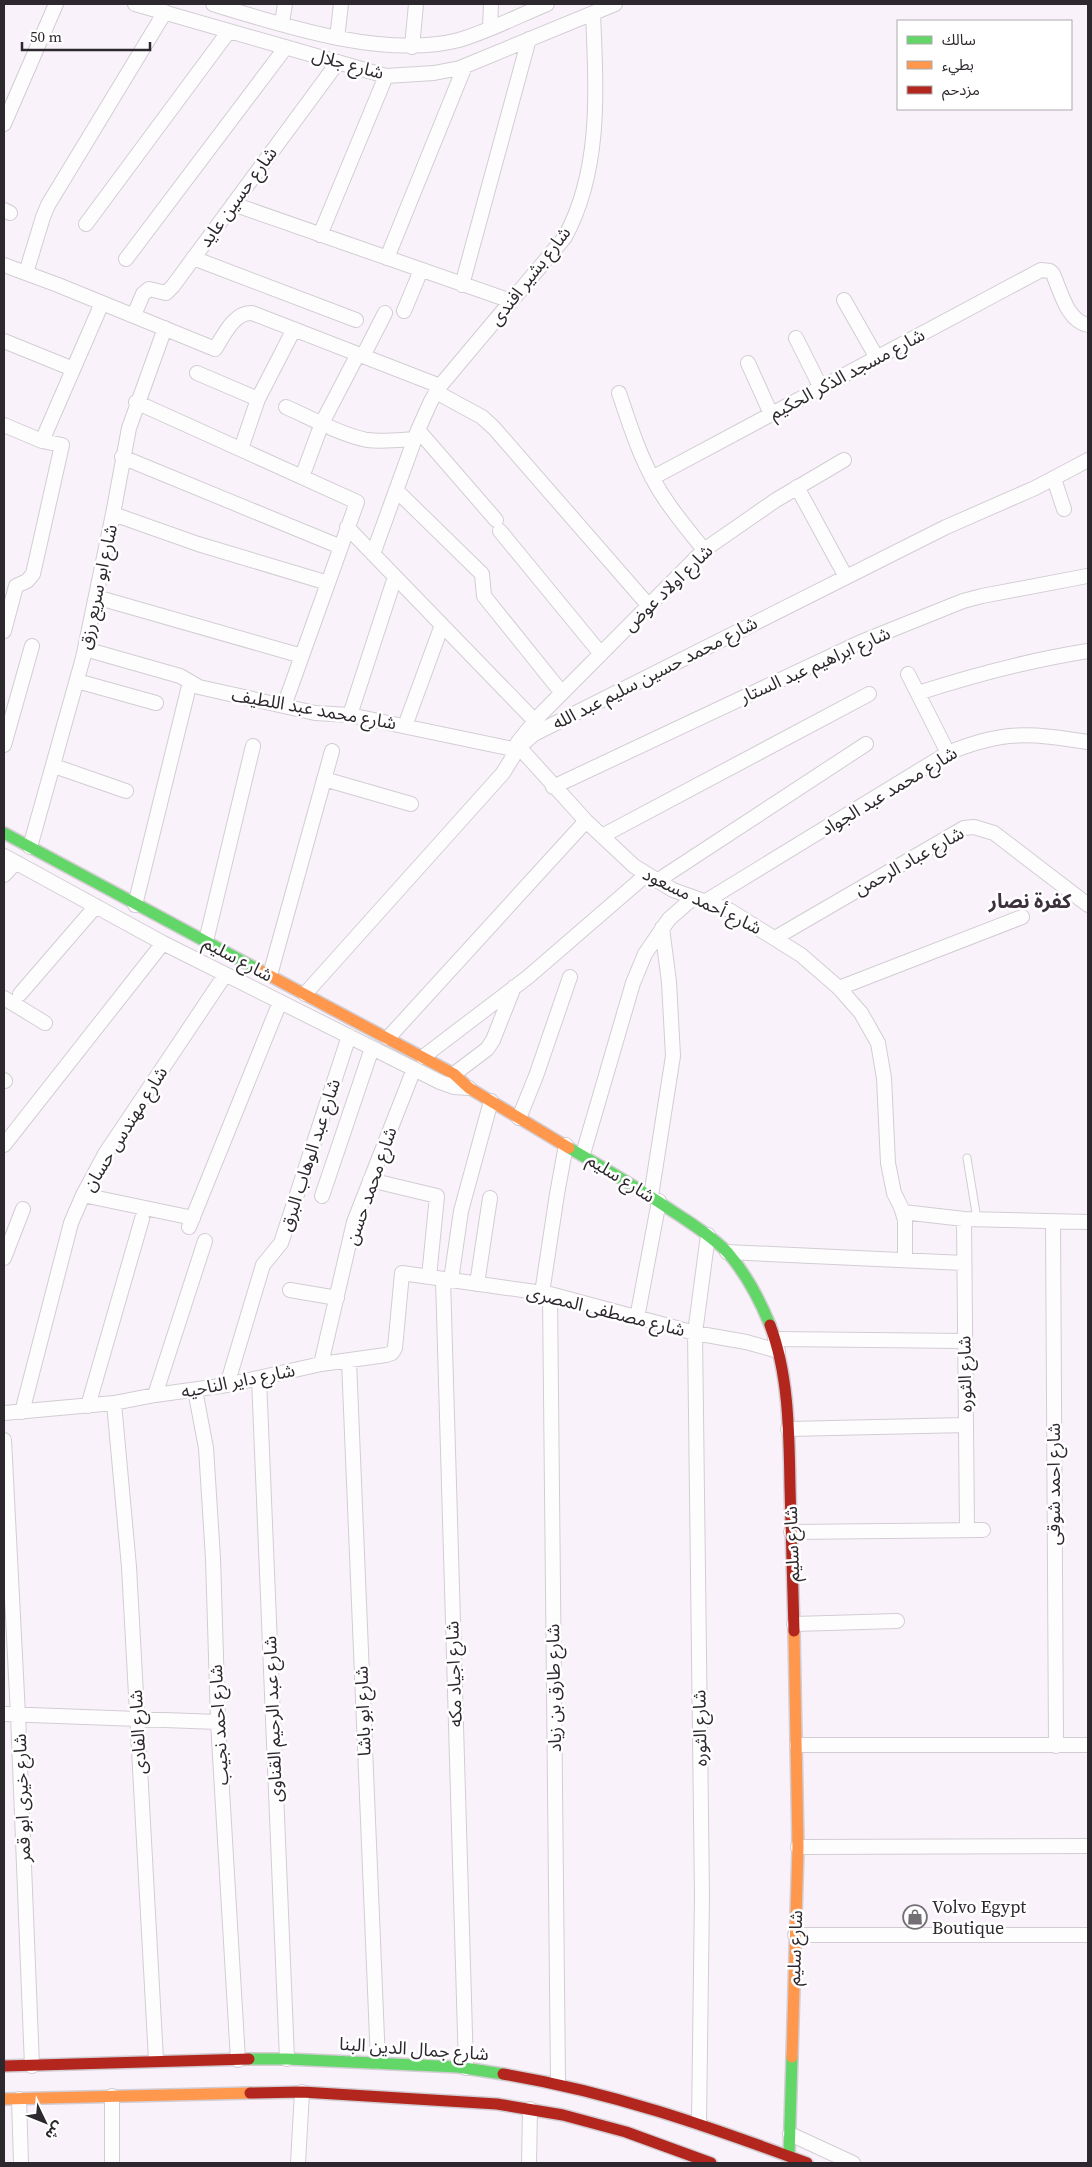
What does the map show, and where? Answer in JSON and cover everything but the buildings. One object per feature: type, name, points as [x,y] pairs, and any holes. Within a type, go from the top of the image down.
[{"type":"street","points":[[4,124],[56,4]]},
{"type":"street","name":"شارع جلال","points":[[135,4],[386,76],[434,73],[465,66],[615,4]]},
{"type":"street","points":[[282,23],[285,4]]},
{"type":"street","points":[[337,38],[341,4]]},
{"type":"street","points":[[412,47],[416,4]]},
{"type":"street","points":[[490,28],[491,4]]},
{"type":"street","name":"شارع جلال","points":[[218,5],[337,38],[412,47],[459,40],[547,4]]},
{"type":"street","points":[[26,273],[48,205],[164,12]]},
{"type":"street","name":"شارع بشير افندى","points":[[373,554],[416,434],[438,389],[565,237],[575,218],[588,170],[595,129],[596,83],[593,13]]},
{"type":"street","points":[[86,224],[228,31]]},
{"type":"street","points":[[462,285],[529,40]]},
{"type":"street","points":[[126,259],[286,47]]},
{"type":"street","name":"شارع حسين عايد","points":[[134,315],[143,294],[149,289],[166,293],[174,286],[338,62]]},
{"type":"street","points":[[386,258],[465,66]]},
{"type":"street","points":[[320,235],[386,76]]},
{"type":"street","points":[[233,204],[511,301]]},
{"type":"street","points":[[193,258],[356,320]]},
{"type":"street","points":[[4,265],[102,302],[215,349],[237,317],[244,312],[252,313],[361,355],[438,389],[482,417],[494,428],[649,606]]},
{"type":"street","points":[[404,311],[421,270]]},
{"type":"street","name":"شارع مسجد الذكر الحكيم","points":[[652,478],[1041,270],[1050,271],[1053,274],[1071,314],[1076,320],[1088,325]]},
{"type":"street","points":[[844,300],[876,358]]},
{"type":"street","points":[[42,441],[102,302]]},
{"type":"street","points":[[302,477],[322,423],[385,313]]},
{"type":"street","name":"شارع ابو سريع رزق","points":[[30,847],[85,649],[113,514],[122,457],[136,402],[165,328]]},
{"type":"street","points":[[241,449],[258,399],[294,329]]},
{"type":"street","points":[[796,338],[821,388]]},
{"type":"street","points":[[4,341],[73,369]]},
{"type":"street","points":[[748,363],[771,414]]},
{"type":"street","points":[[197,373],[258,399]]},
{"type":"street","points":[[619,393],[640,452],[652,478],[663,496],[704,550]]},
{"type":"street","points":[[136,402],[357,502],[284,706]]},
{"type":"street","points":[[286,407],[366,440],[390,441],[416,434],[498,525],[600,654]]},
{"type":"street","points":[[4,425],[42,441],[62,445],[33,574],[27,581],[16,586],[4,631]]},
{"type":"street","points":[[122,457],[341,547]]},
{"type":"street","name":"شارع اولاد عوض","points":[[518,749],[518,742],[522,735],[535,721],[704,550],[797,487],[844,460]]},
{"type":"street","name":"شارع محمد حسين سليم عبد الله","points":[[305,994],[503,773],[518,749],[534,734],[946,527],[1054,479],[1088,460]]},
{"type":"street","points":[[1054,479],[1064,509]]},
{"type":"street","points":[[797,487],[846,577]]},
{"type":"street","points":[[396,490],[482,574],[484,596],[562,693]]},
{"type":"street","points":[[113,514],[198,544],[328,583]]},
{"type":"street","points":[[348,527],[535,721]]},
{"type":"street","name":"شارع ابراهيم عبد الستار","points":[[554,787],[861,642],[963,601],[1087,576]]},
{"type":"street","points":[[350,715],[395,577]]},
{"type":"street","points":[[96,597],[302,656]]},
{"type":"street","points":[[405,726],[442,625]]},
{"type":"street","points":[[4,745],[32,646]]},
{"type":"street","name":"شارع محمد عبد اللطيف","points":[[85,649],[180,676],[199,687],[315,713],[350,715],[518,749]]},
{"type":"street","points":[[918,693],[1010,666],[1088,651]]},
{"type":"street","points":[[908,674],[948,753]]},
{"type":"street","points":[[77,681],[156,703]]},
{"type":"street","points":[[135,905],[190,682]]},
{"type":"street","points":[[602,836],[869,694]]},
{"type":"street","name":"شارع محمد عبد الجواد","points":[[582,1154],[633,983],[645,954],[662,928],[699,899],[948,753],[973,742],[1000,736],[1028,734],[1088,742]]},
{"type":"street","points":[[423,1057],[652,878],[866,744]]},
{"type":"street","points":[[206,942],[253,746]]},
{"type":"street","name":"شارع أحمد مسعود","points":[[518,749],[586,821],[634,866],[673,890],[729,910],[802,955],[838,988],[861,1013],[878,1043],[884,1078],[890,1181],[905,1220],[905,1260]]},
{"type":"street","points":[[270,975],[332,751]]},
{"type":"street","points":[[54,766],[126,791]]},
{"type":"street","points":[[324,779],[411,804]]},
{"type":"street","points":[[388,1038],[586,821]]},
{"type":"street","name":"شارع عباد الرحمن","points":[[775,938],[964,828],[974,827],[994,833],[1088,905]]},
{"type":"street","name":"شارع سليم","points":[[4,833],[135,905],[454,1074],[468,1088],[582,1154],[655,1199],[708,1235],[727,1252],[760,1300],[776,1345],[788,1429],[798,1847],[789,2156]]},
{"type":"street","points":[[4,875],[10,860]]},
{"type":"street","name":"شارع سليم","points":[[10,860],[225,975],[414,1069],[454,1087],[468,1088]]},
{"type":"street","points":[[20,994],[96,906]]},
{"type":"street","points":[[838,988],[1022,917]]},
{"type":"street","points":[[637,1318],[655,1199],[673,1056],[669,982],[662,928]]},
{"type":"street","points":[[4,1145],[163,943]]},
{"type":"street","name":"شارع مهندس حسان","points":[[22,1412],[71,1223],[83,1195],[105,1154],[225,975]]},
{"type":"street","points":[[519,1118],[536,1076],[570,977]]},
{"type":"street","points":[[454,1074],[487,1048],[493,1040],[514,987]]},
{"type":"street","points":[[4,998],[45,1023]]},
{"type":"street","points":[[83,1195],[191,1222],[280,1002]]},
{"type":"street","name":"شارع عبد الوهاب البرق","points":[[227,1385],[264,1265],[281,1243],[349,1036]]},
{"type":"street","points":[[322,1196],[372,1048]]},
{"type":"street","name":"شارع محمد حسن","points":[[322,1364],[354,1222],[414,1069]]},
{"type":"street","points":[[441,1279],[491,1101]]},
{"type":"street","name":"شارع طارق بن زياد","points":[[558,2083],[546,1293],[555,1202],[566,1145]]},
{"type":"street","points":[[370,1180],[437,1196],[441,1279]]},
{"type":"street","points":[[477,1284],[490,1198]]},
{"type":"street","points":[[4,1258],[23,1209]]},
{"type":"street","points":[[903,1212],[970,1219],[1088,1222]]},
{"type":"street","points":[[88,1406],[142,1219]]},
{"type":"street","name":"شارع الثوره","points":[[967,1530],[964,1263],[970,1219]]},
{"type":"street","name":"شارع احمد شوقى","points":[[1053,1221],[1056,1746]]},
{"type":"street","name":"شارع الثوره","points":[[698,2123],[702,1896],[694,1333],[708,1235]]},
{"type":"street","points":[[155,1395],[205,1241]]},
{"type":"street","points":[[727,1252],[964,1263]]},
{"type":"street","name":"شارع داير الناحيه","points":[[4,1413],[114,1403],[227,1385],[322,1364],[392,1353],[395,1348],[402,1273]]},
{"type":"street","name":"شارع مصطفى المصرى","points":[[402,1273],[546,1293],[694,1333],[746,1342],[776,1345],[965,1341]]},
{"type":"street","name":"شارع اجياد مكه","points":[[441,1279],[466,2068]]},
{"type":"street","points":[[290,1290],[337,1298]]},
{"type":"street","name":"شارع ابو باشا","points":[[349,1361],[378,2062]]},
{"type":"street","name":"شارع عبد الرحيم القناوى","points":[[259,1378],[287,2059]]},
{"type":"street","name":"شارع احمد نجيب","points":[[195,1390],[206,1448],[213,1558],[218,1722],[238,2060]]},
{"type":"street","name":"شارع الفادى","points":[[114,1403],[129,1567],[156,2060]]},
{"type":"street","points":[[788,1429],[966,1426]]},
{"type":"street","name":"شارع خيرى ابو قمر","points":[[4,1440],[18,1715],[32,2066]]},
{"type":"street","points":[[791,1532],[984,1530]]},
{"type":"street","points":[[794,1624],[897,1621]]},
{"type":"street","points":[[4,1714],[218,1722]]},
{"type":"street","points":[[797,1745],[1088,1745]]},
{"type":"street","points":[[798,1847],[1088,1846]]},
{"type":"street","points":[[796,1935],[1088,1934]]},
{"type":"street","name":"شارع جمال الدين البنا","points":[[4,2066],[156,2060],[287,2059],[378,2062],[466,2068],[558,2083],[608,2095],[698,2123],[807,2163]]},
{"type":"street","points":[[298,2163],[302,2092]]},
{"type":"street","points":[[4,2099],[302,2092],[497,2104],[563,2115],[626,2132],[711,2163]]},
{"type":"street","points":[[112,2096],[112,2163]]},
{"type":"street","points":[[19,2099],[21,2163]]},
{"type":"street","points":[[529,2163],[530,2109]]},
{"type":"street","points":[[790,2134],[853,2163]]},
{"type":"lane","points":[[967,1158],[970,1219]]},
{"type":"traffic: fast","points":[[4,833],[259,970]]},
{"type":"traffic: fast","points":[[569,1148],[655,1200],[718,1243],[735,1261],[747,1278],[770,1325]]},
{"type":"traffic: fast","points":[[789,2156],[792,2057]]},
{"type":"traffic: fast","points":[[249,2059],[458,2067],[503,2074]]},
{"type":"traffic: slow","points":[[259,970],[454,1074],[469,1088],[569,1148]]},
{"type":"traffic: slow","points":[[792,2057],[798,1847],[794,1631]]},
{"type":"traffic: slow","points":[[4,2099],[250,2093]]},
{"type":"traffic: jam","points":[[770,1325],[781,1364],[787,1405],[794,1631]]},
{"type":"traffic: jam","points":[[4,2066],[249,2059]]},
{"type":"traffic: jam","points":[[503,2074],[543,2081],[620,2100],[694,2123],[807,2163]]},
{"type":"traffic: jam","points":[[250,2093],[302,2092],[497,2104],[563,2115],[626,2132],[711,2163]]},
{"type":"place","name":"Volvo Egypt Boutique","points":[[915,1917]]},
{"type":"district","name":"كفرة نصار","points":[[1030,901]]}]
